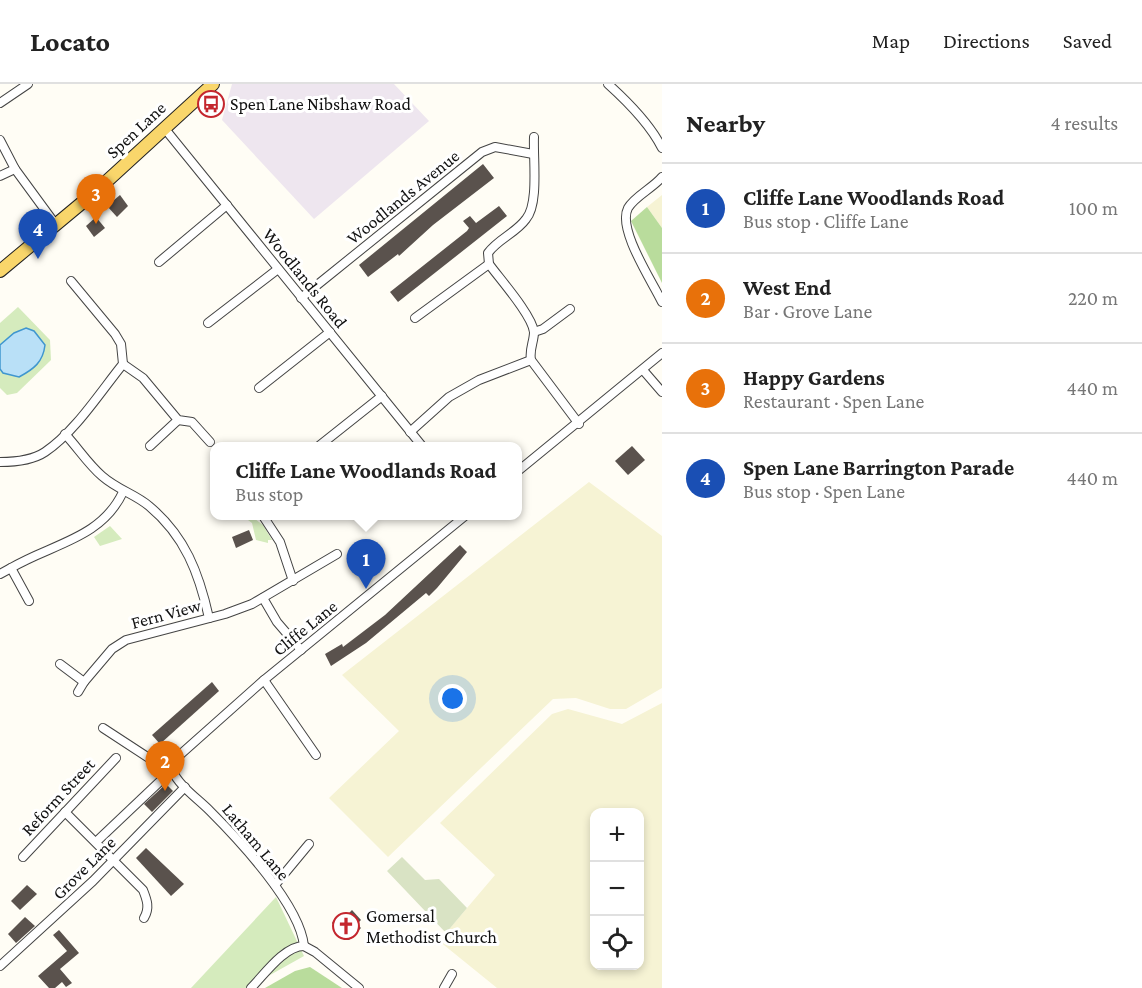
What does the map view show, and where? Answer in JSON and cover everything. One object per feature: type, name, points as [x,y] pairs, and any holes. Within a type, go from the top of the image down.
[{"type":"main road","name":"Spen Lane","points":[[0,271],[56,225],[213,84]]},
{"type":"street","points":[[0,104],[27,84]]},
{"type":"street","points":[[608,84],[625,99],[657,137],[662,148]]},
{"type":"street","name":"Woodlands Road","points":[[165,129],[418,442]]},
{"type":"street","points":[[534,137],[533,209],[525,221],[488,253],[489,264],[528,319],[534,332],[529,350],[531,360],[579,423]]},
{"type":"street","points":[[0,140],[15,170],[56,225]]},
{"type":"street","name":"Woodlands Avenue","points":[[301,298],[482,152],[495,147],[533,154]]},
{"type":"street","points":[[0,176],[15,170]]},
{"type":"street","points":[[662,177],[629,206],[624,219],[628,235],[662,302]]},
{"type":"street","points":[[159,261],[227,205]]},
{"type":"street","points":[[415,318],[489,264]]},
{"type":"street","points":[[208,323],[278,269]]},
{"type":"street","points":[[0,462],[31,458],[45,452],[65,434],[123,364],[121,344],[115,334],[71,281]]},
{"type":"street","points":[[534,332],[543,329],[570,309]]},
{"type":"street","points":[[259,388],[330,332]]},
{"type":"street","points":[[522,468],[662,353]]},
{"type":"street","points":[[410,432],[449,397],[479,380],[531,360]]},
{"type":"street","points":[[123,364],[143,378],[178,420],[192,422],[210,442]]},
{"type":"street","points":[[643,370],[662,392]]},
{"type":"street","points":[[325,442],[382,396]]},
{"type":"street","points":[[150,446],[178,420]]},
{"type":"street","points":[[65,434],[99,474],[123,492],[148,505],[188,551],[199,577],[209,618]]},
{"type":"street","points":[[0,574],[48,548],[94,529],[111,512],[123,492]]},
{"type":"street","points":[[266,520],[280,542],[293,580]]},
{"type":"street","name":"Cliffe Lane","points":[[96,842],[172,770],[175,760],[182,753],[264,680],[460,520]]},
{"type":"street","name":"Fern View","points":[[78,692],[106,655],[126,640],[209,618],[264,598],[336,554]]},
{"type":"street","points":[[11,568],[29,601]]},
{"type":"street","points":[[264,598],[277,622],[301,650]]},
{"type":"street","points":[[60,664],[84,682]]},
{"type":"street","points":[[264,680],[316,755]]},
{"type":"street","points":[[103,728],[161,766],[172,770]]},
{"type":"street","name":"Reform Street","points":[[23,857],[116,758]]},
{"type":"street","name":"Latham Lane","points":[[172,770],[185,787],[254,857],[275,885],[303,937],[304,946]]},
{"type":"street","name":"Grove Lane","points":[[0,966],[53,920],[185,787]]},
{"type":"street","points":[[65,812],[142,890],[147,900],[148,912],[144,918]]},
{"type":"street","points":[[275,885],[309,844]]},
{"type":"street","points":[[251,988],[285,955],[294,948],[304,946],[315,952],[358,988]]},
{"type":"street","points":[[444,988],[452,974]]},
{"type":"shaded area","points":[[232,84],[394,84],[429,121],[314,219],[222,120]]},
{"type":"shaded area","points":[[662,195],[662,228],[647,207]]},
{"type":"shaded area","points":[[589,482],[662,536],[662,688],[626,709],[610,709],[576,698],[553,699],[388,857],[329,798],[399,731],[342,675]]},
{"type":"shaded area","points":[[662,703],[662,988],[497,988],[439,941],[495,875],[440,823],[552,714],[568,709],[622,724]]},
{"type":"green space","points":[[647,207],[662,228],[662,283],[631,221]]},
{"type":"green space","points":[[18,307],[50,340],[51,360],[17,393],[7,395],[0,388],[0,323]]},
{"type":"green space","points":[[248,520],[256,520],[263,525],[272,540],[268,540],[268,543],[256,540],[252,523]]},
{"type":"green space","points":[[110,526],[122,539],[100,546],[94,537]]},
{"type":"green space","points":[[402,857],[425,880],[439,879],[467,908],[446,933],[387,871]]},
{"type":"green space","points":[[276,897],[304,956],[247,988],[191,988]]},
{"type":"green space","points":[[310,967],[342,988],[265,988],[295,971]]},
{"type":"water","points":[[26,328],[34,331],[45,345],[40,360],[33,368],[19,377],[3,373],[0,369],[0,345],[14,333]]},
{"type":"building","points":[[483,164],[494,178],[433,225],[399,256],[398,254],[368,277],[359,265]]},
{"type":"building","points":[[120,195],[128,206],[117,217],[107,206]]},
{"type":"building","points":[[499,206],[507,216],[398,302],[390,292],[467,231],[469,228],[463,221],[470,216],[476,223]]},
{"type":"building","points":[[96,217],[105,228],[94,237],[86,226]]},
{"type":"building","points":[[632,446],[645,460],[628,475],[615,461]]},
{"type":"building","points":[[249,530],[253,540],[236,548],[232,537]]},
{"type":"building","points":[[460,545],[467,552],[429,596],[426,593],[366,643],[331,666],[325,654],[342,644],[343,647],[385,615]]},
{"type":"building","points":[[212,682],[219,691],[160,744],[152,735]]},
{"type":"building","points":[[166,784],[173,791],[152,812],[144,804]]},
{"type":"building","points":[[146,848],[184,884],[171,896],[136,858]]},
{"type":"building","points":[[27,885],[37,894],[20,910],[11,901]]},
{"type":"building","name":"Gomersal Methodist Church","points":[[352,910],[361,920],[357,924],[361,928],[349,940],[344,940],[332,923],[337,917],[341,921]]},
{"type":"building","points":[[25,917],[35,926],[16,943],[8,934]]},
{"type":"building","points":[[59,930],[79,953],[60,969],[72,983],[66,987],[62,982],[55,988],[49,988],[38,976],[67,951],[53,935]]},
{"type":"place","name":"Spen Lane Nibshaw Road","points":[[211,104]]},
{"type":"place","name":"Happy Gardens","points":[[96,224]]},
{"type":"place","name":"Spen Lane Barrington Parade","points":[[38,259]]},
{"type":"place","name":"Cliffe Lane Woodlands Road","points":[[366,589]]},
{"type":"place","name":"West End","points":[[165,791]]},
{"type":"place","name":"Gomersal Methodist Church","points":[[346,926]]}]
